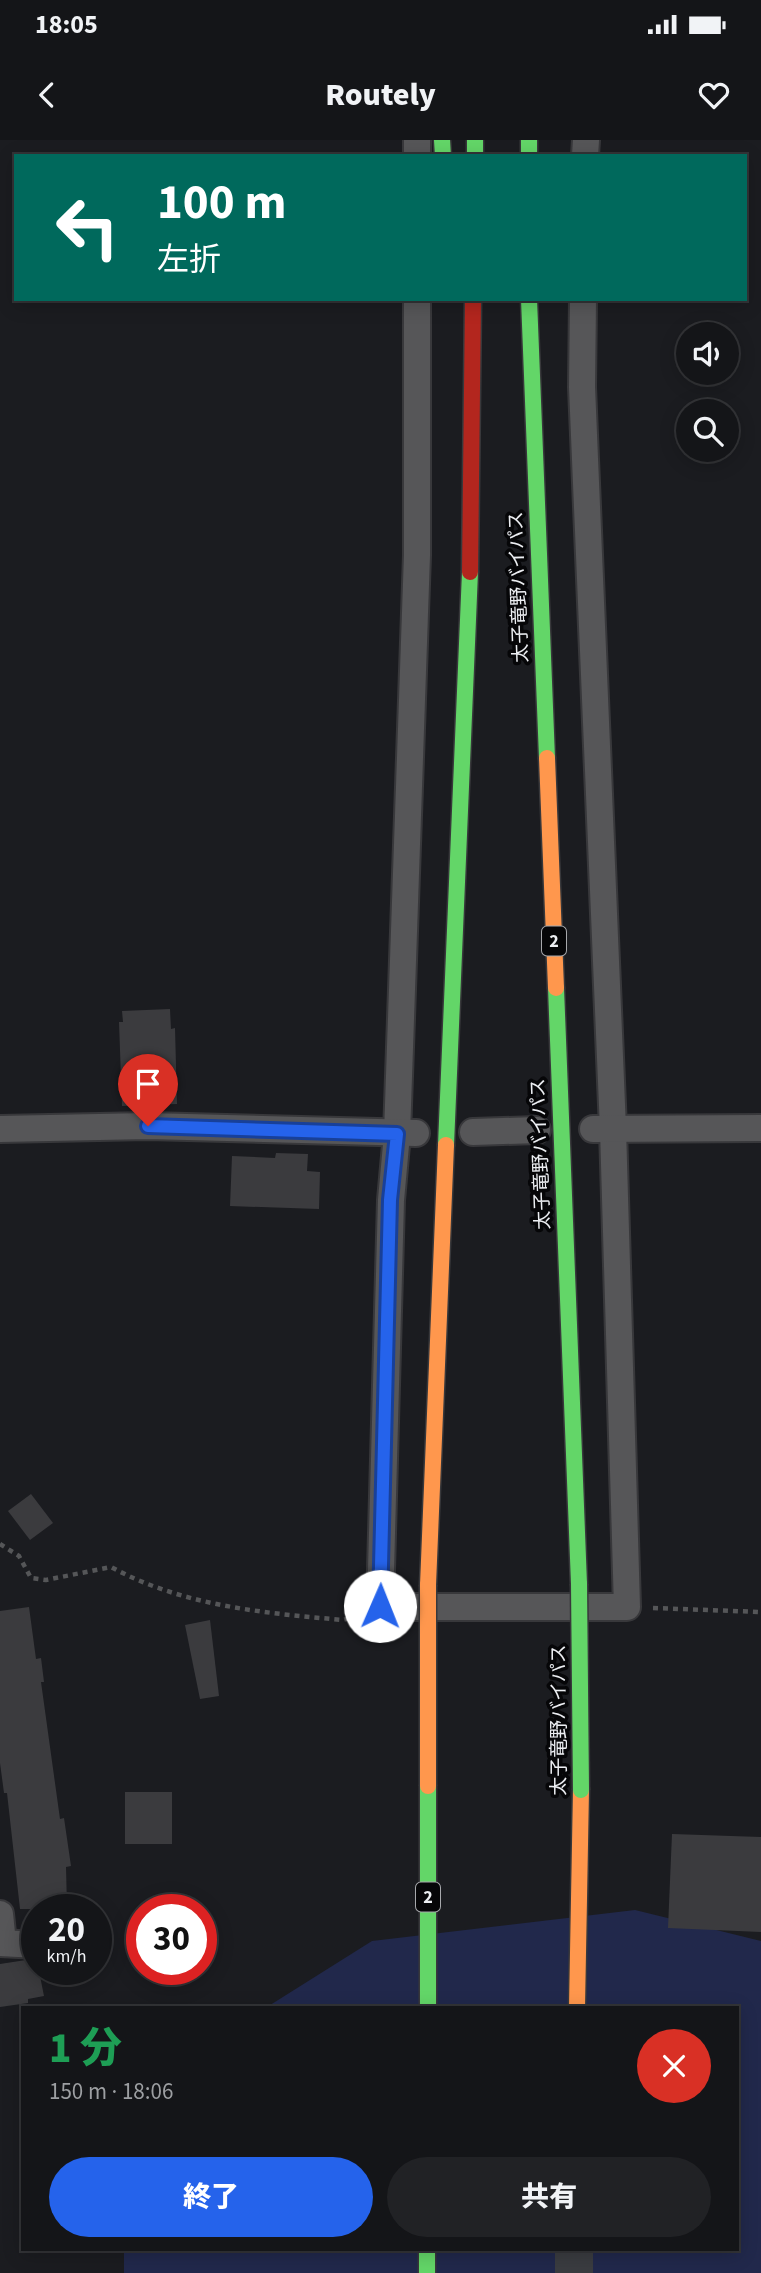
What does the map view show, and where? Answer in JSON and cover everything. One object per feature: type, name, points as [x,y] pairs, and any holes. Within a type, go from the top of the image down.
[{"type":"highway","name":"2","points":[[428,2006],[428,1585],[470,583],[473,301]]},
{"type":"highway","name":"太子竜野バイパス","points":[[529,301],[579,1584],[581,1790],[578,2006]]},
{"type":"highway","points":[[456,353],[470,583]]},
{"type":"highway","points":[[427,2251],[427,2273]]},
{"type":"street","points":[[417,301],[417,555],[407,1133],[390,1200],[380,1606],[627,1607],[603,1129],[582,387],[583,301]]},
{"type":"street","points":[[0,1129],[148,1126],[407,1133]]},
{"type":"street","points":[[603,1129],[761,1128]]},
{"type":"street","points":[[473,1132],[537,1130]]},
{"type":"street","points":[[0,1914],[2,1943],[21,1944]]},
{"type":"path","points":[[0,1544],[19,1556],[31,1578],[46,1580],[111,1567],[137,1581],[251,1612],[343,1620],[380,1606]]},
{"type":"path","points":[[627,1607],[761,1612]]},
{"type":"shaded area","points":[[635,1910],[761,1941],[761,2273],[124,2273],[124,2251],[739,2251],[739,2006],[269,2006],[372,1941]]},
{"type":"building","points":[[170,1009],[171,1029],[175,1028],[177,1104],[122,1106],[119,1022],[123,1022],[122,1011]]},
{"type":"building","points":[[276,1153],[308,1154],[307,1171],[320,1172],[319,1209],[230,1206],[232,1156],[275,1158]]},
{"type":"building","points":[[31,1494],[53,1523],[30,1540],[8,1511]]},
{"type":"building","points":[[29,1607],[36,1659],[41,1658],[44,1682],[41,1682],[60,1819],[64,1818],[71,1866],[66,1867],[67,1894],[21,1894],[21,1909],[7,1793],[4,1793],[0,1763],[0,1611]]},
{"type":"building","points":[[210,1620],[219,1696],[200,1699],[185,1625]]},
{"type":"building","points":[[125,1792],[172,1792],[172,1844],[125,1844]]},
{"type":"building","points":[[672,1834],[761,1837],[761,1932],[668,1928]]},
{"type":"building","points":[[21,1961],[21,1985],[42,1985],[44,1996],[28,1999],[28,2003],[0,2007],[0,1964]]},
{"type":"tunnel","points":[[574,2251],[574,2273]]},
{"type":"traffic: fast","points":[[442,140],[443,154]]},
{"type":"traffic: fast","points":[[475,140],[475,154]]},
{"type":"traffic: fast","points":[[529,140],[529,154]]},
{"type":"traffic: fast","points":[[529,301],[547,758]]},
{"type":"traffic: fast","points":[[446,1145],[470,572]]},
{"type":"traffic: fast","points":[[556,988],[579,1584]]},
{"type":"traffic: fast","points":[[579,1584],[581,1790]]},
{"type":"traffic: fast","points":[[428,1786],[428,2006]]},
{"type":"traffic: fast","points":[[427,2251],[427,2273]]},
{"type":"traffic: slow","points":[[547,758],[556,988]]},
{"type":"traffic: slow","points":[[428,1585],[446,1145]]},
{"type":"traffic: slow","points":[[428,1585],[428,1786]]},
{"type":"traffic: slow","points":[[577,2006],[581,1790]]},
{"type":"traffic: jam","points":[[470,572],[473,301]]},
{"type":"route","points":[[148,1126],[397,1134],[390,1200],[380,1606]]}]
